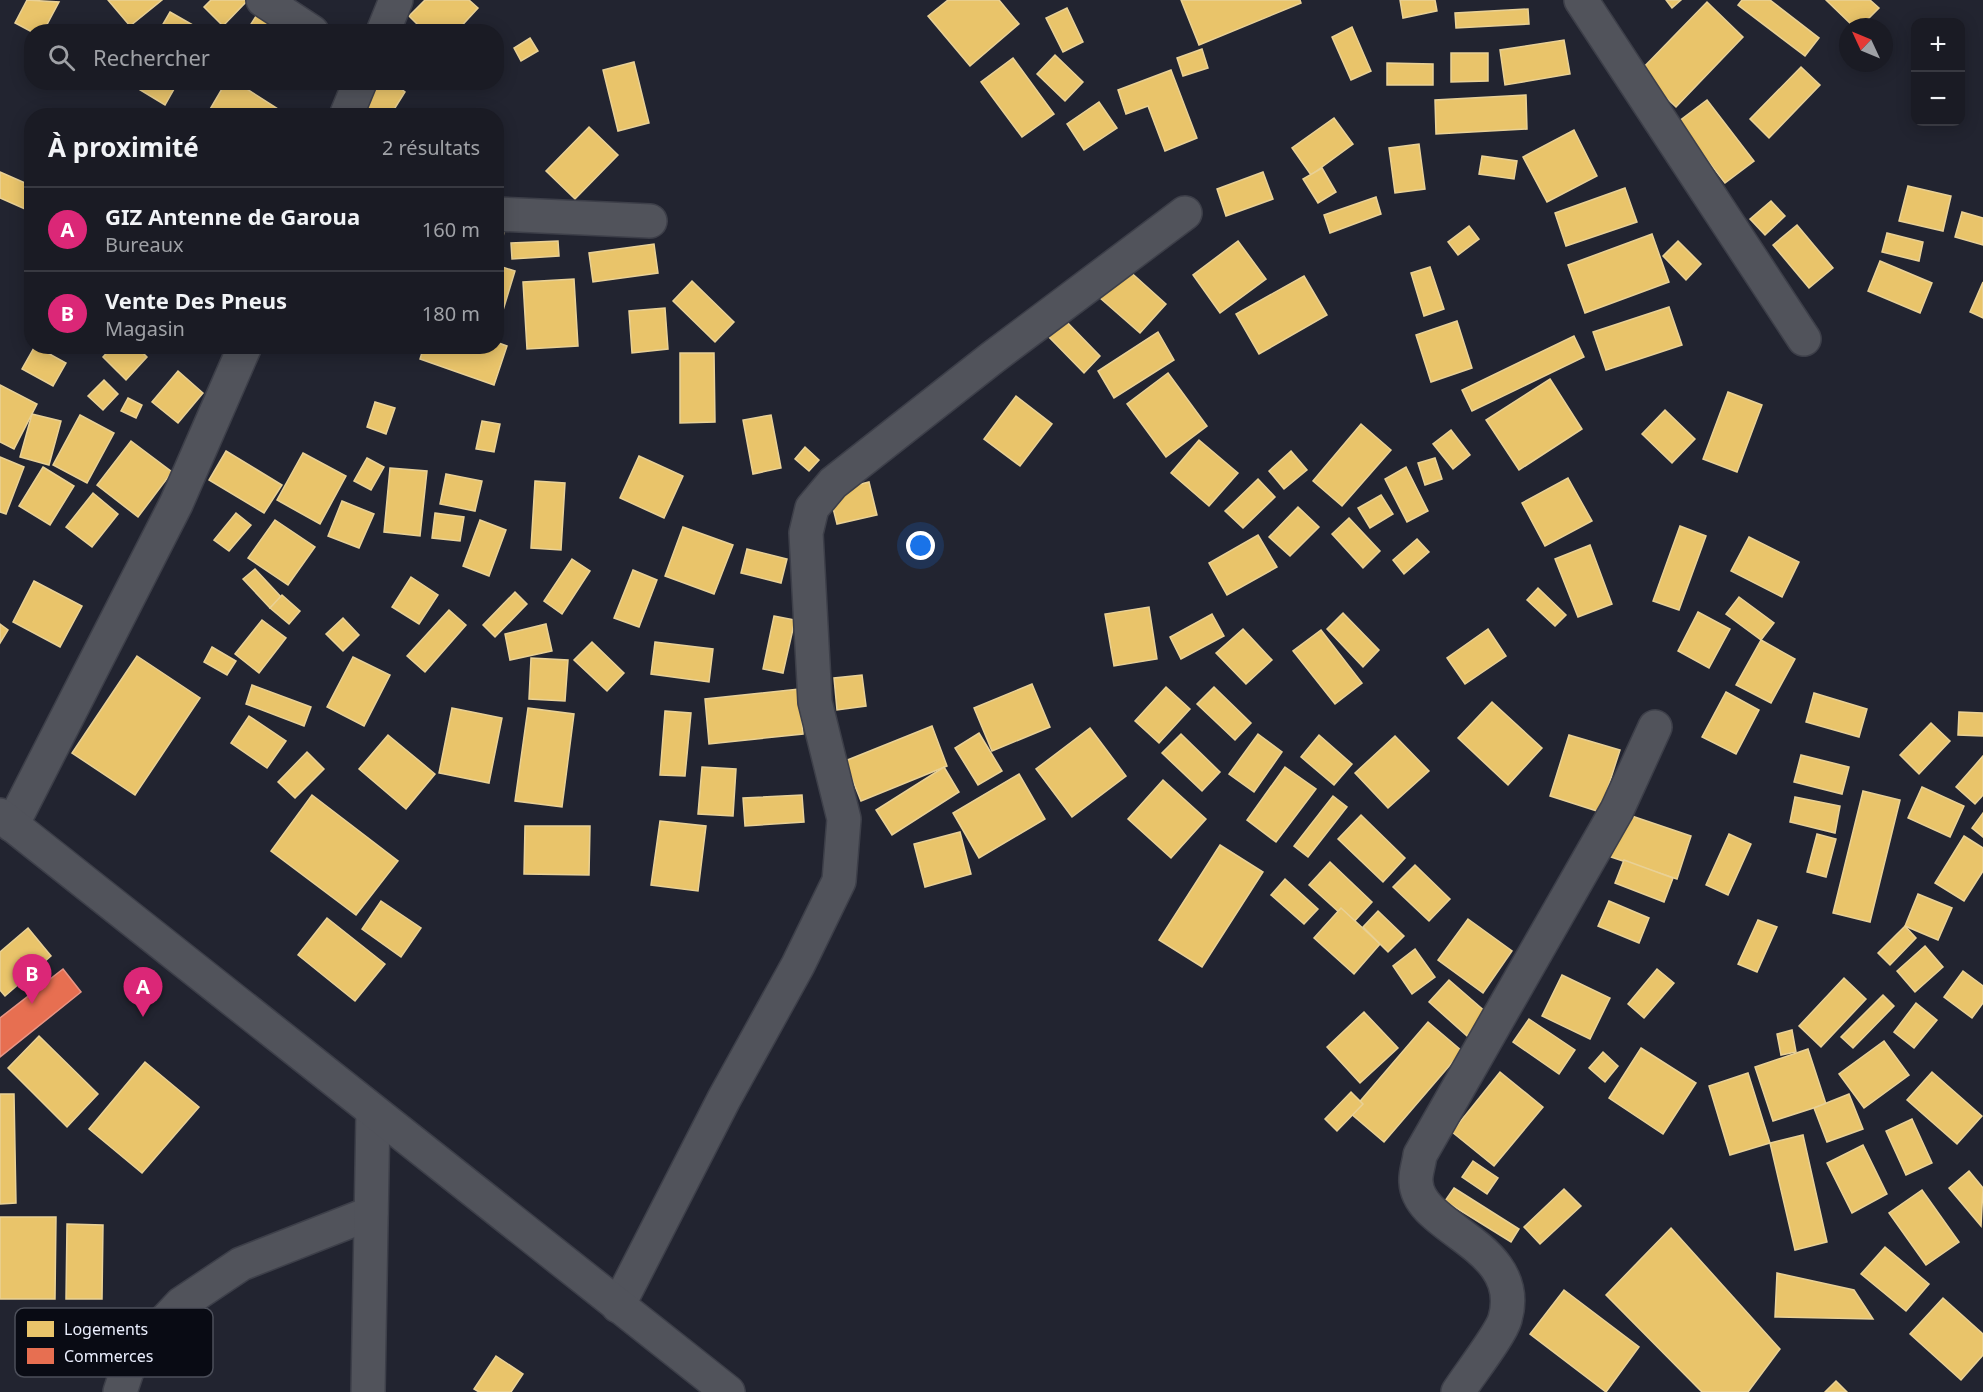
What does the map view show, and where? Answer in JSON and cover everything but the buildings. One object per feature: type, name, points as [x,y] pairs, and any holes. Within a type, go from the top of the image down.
[{"type":"street","points":[[262,0],[300,24]]},
{"type":"street","points":[[386,24],[396,0]]},
{"type":"street","points":[[1581,0],[1804,339]]},
{"type":"street","points":[[349,108],[357,90]]},
{"type":"street","points":[[618,1306],[724,1099],[798,965],[839,881],[844,819],[815,702],[806,533],[812,508],[833,483],[992,358],[1185,213]]},
{"type":"street","points":[[504,214],[650,221]]},
{"type":"street","points":[[242,354],[176,504],[6,820],[728,1392]]},
{"type":"street","points":[[1458,1392],[1505,1320],[1508,1288],[1493,1262],[1426,1205],[1416,1184],[1420,1155],[1617,810],[1655,728]]},
{"type":"street","points":[[368,1392],[373,1112]]},
{"type":"street","points":[[177,1308],[241,1264],[371,1213]]},
{"type":"street","points":[[120,1392],[125,1377]]},
{"type":"place","name":"Vente Des Pneus","points":[[32,1004]]},
{"type":"place","name":"GIZ Antenne de Garoua","points":[[143,1017]]}]
